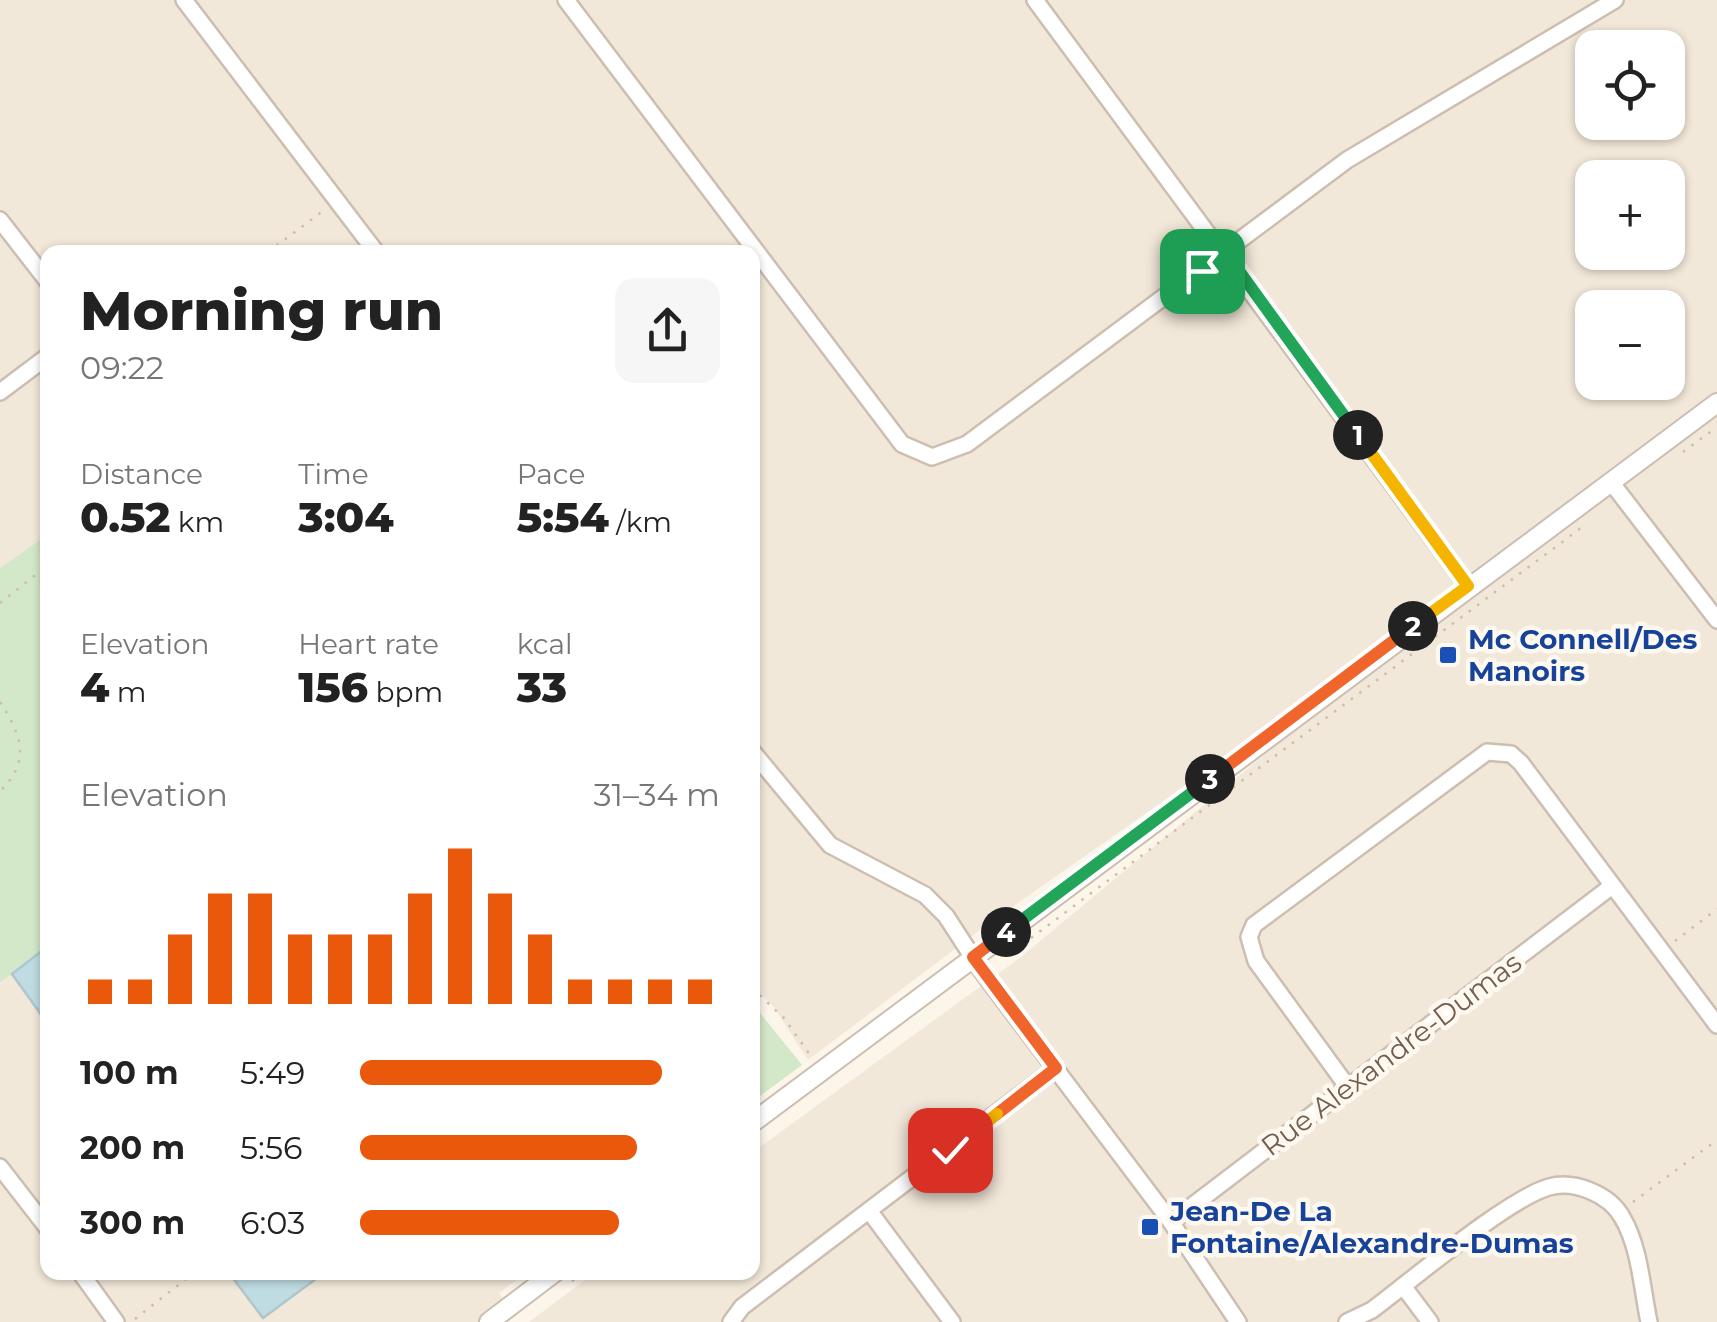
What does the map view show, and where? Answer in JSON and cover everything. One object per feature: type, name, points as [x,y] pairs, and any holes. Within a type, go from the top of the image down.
[{"type":"street","points":[[184,0],[371,245]]},
{"type":"street","points":[[566,0],[751,245]]},
{"type":"street","points":[[1035,0],[1226,253],[1468,586]]},
{"type":"street","points":[[760,256],[902,444],[932,457],[966,444],[1347,160],[1614,0]]},
{"type":"street","points":[[0,220],[40,272]]},
{"type":"street","points":[[0,392],[40,362]]},
{"type":"street","points":[[760,1117],[1717,403]]},
{"type":"street","points":[[1611,482],[1717,620]]},
{"type":"street","points":[[1347,1086],[1256,962],[1249,937],[1263,915],[1474,757],[1500,750],[1521,763],[1717,1025]]},
{"type":"street","points":[[760,760],[830,846],[926,895],[946,916],[1171,1222],[1238,1322]]},
{"type":"street","name":"Rue Alexandre-Dumas","points":[[1171,1222],[1612,886]]},
{"type":"street","points":[[731,1322],[742,1308],[1056,1068]]},
{"type":"street","points":[[0,1167],[40,1220]]},
{"type":"street","points":[[1347,1322],[1537,1191],[1554,1186],[1585,1189],[1620,1212],[1631,1239],[1649,1322]]},
{"type":"street","points":[[870,1212],[952,1322]]},
{"type":"street","points":[[86,1280],[114,1321]]},
{"type":"street","points":[[489,1322],[544,1280]]},
{"type":"street","points":[[1404,1286],[1430,1322]]},
{"type":"path","points":[[277,245],[336,201]]},
{"type":"path","points":[[0,603],[40,571]]},
{"type":"path","points":[[0,702],[16,726],[22,753],[13,777],[0,790]]},
{"type":"path","points":[[1662,951],[1717,909]]},
{"type":"path","points":[[12,974],[40,1012]]},
{"type":"path","points":[[760,996],[784,1018],[822,1071]]},
{"type":"path","points":[[1620,1212],[1717,1140]]},
{"type":"path","points":[[135,1319],[186,1280]]},
{"type":"path","points":[[235,1280],[263,1318],[313,1280]]},
{"type":"shaded area","points":[[0,0],[1717,0],[1717,1322],[529,1322],[585,1280],[760,1280],[760,1147],[1021,957],[1453,598],[988,924],[808,1060],[773,1006],[760,994],[760,245],[40,245],[40,361],[0,392]]},
{"type":"shaded area","points":[[40,371],[40,540],[0,568],[0,399]]},
{"type":"shaded area","points":[[12,974],[40,1013],[40,1280],[234,1280],[263,1317],[314,1280],[517,1280],[499,1293],[509,1307],[489,1322],[0,1322],[0,984]]},
{"type":"green space","points":[[40,540],[40,952],[0,983],[0,568]]},
{"type":"green space","points":[[760,1013],[802,1065],[760,1096]]},
{"type":"water","points":[[40,952],[40,1013],[12,974]]},
{"type":"water","points":[[234,1280],[315,1280],[263,1318]]},
{"type":"place","name":"Mc Connell/Des Manoirs","points":[[1448,655]]},
{"type":"place","name":"Jean-De La Fontaine/Alexandre-Dumas","points":[[1150,1227]]},
{"type":"route","points":[[950,1150],[1056,1068],[973,957],[1468,586],[1226,253],[1202,271]]}]
